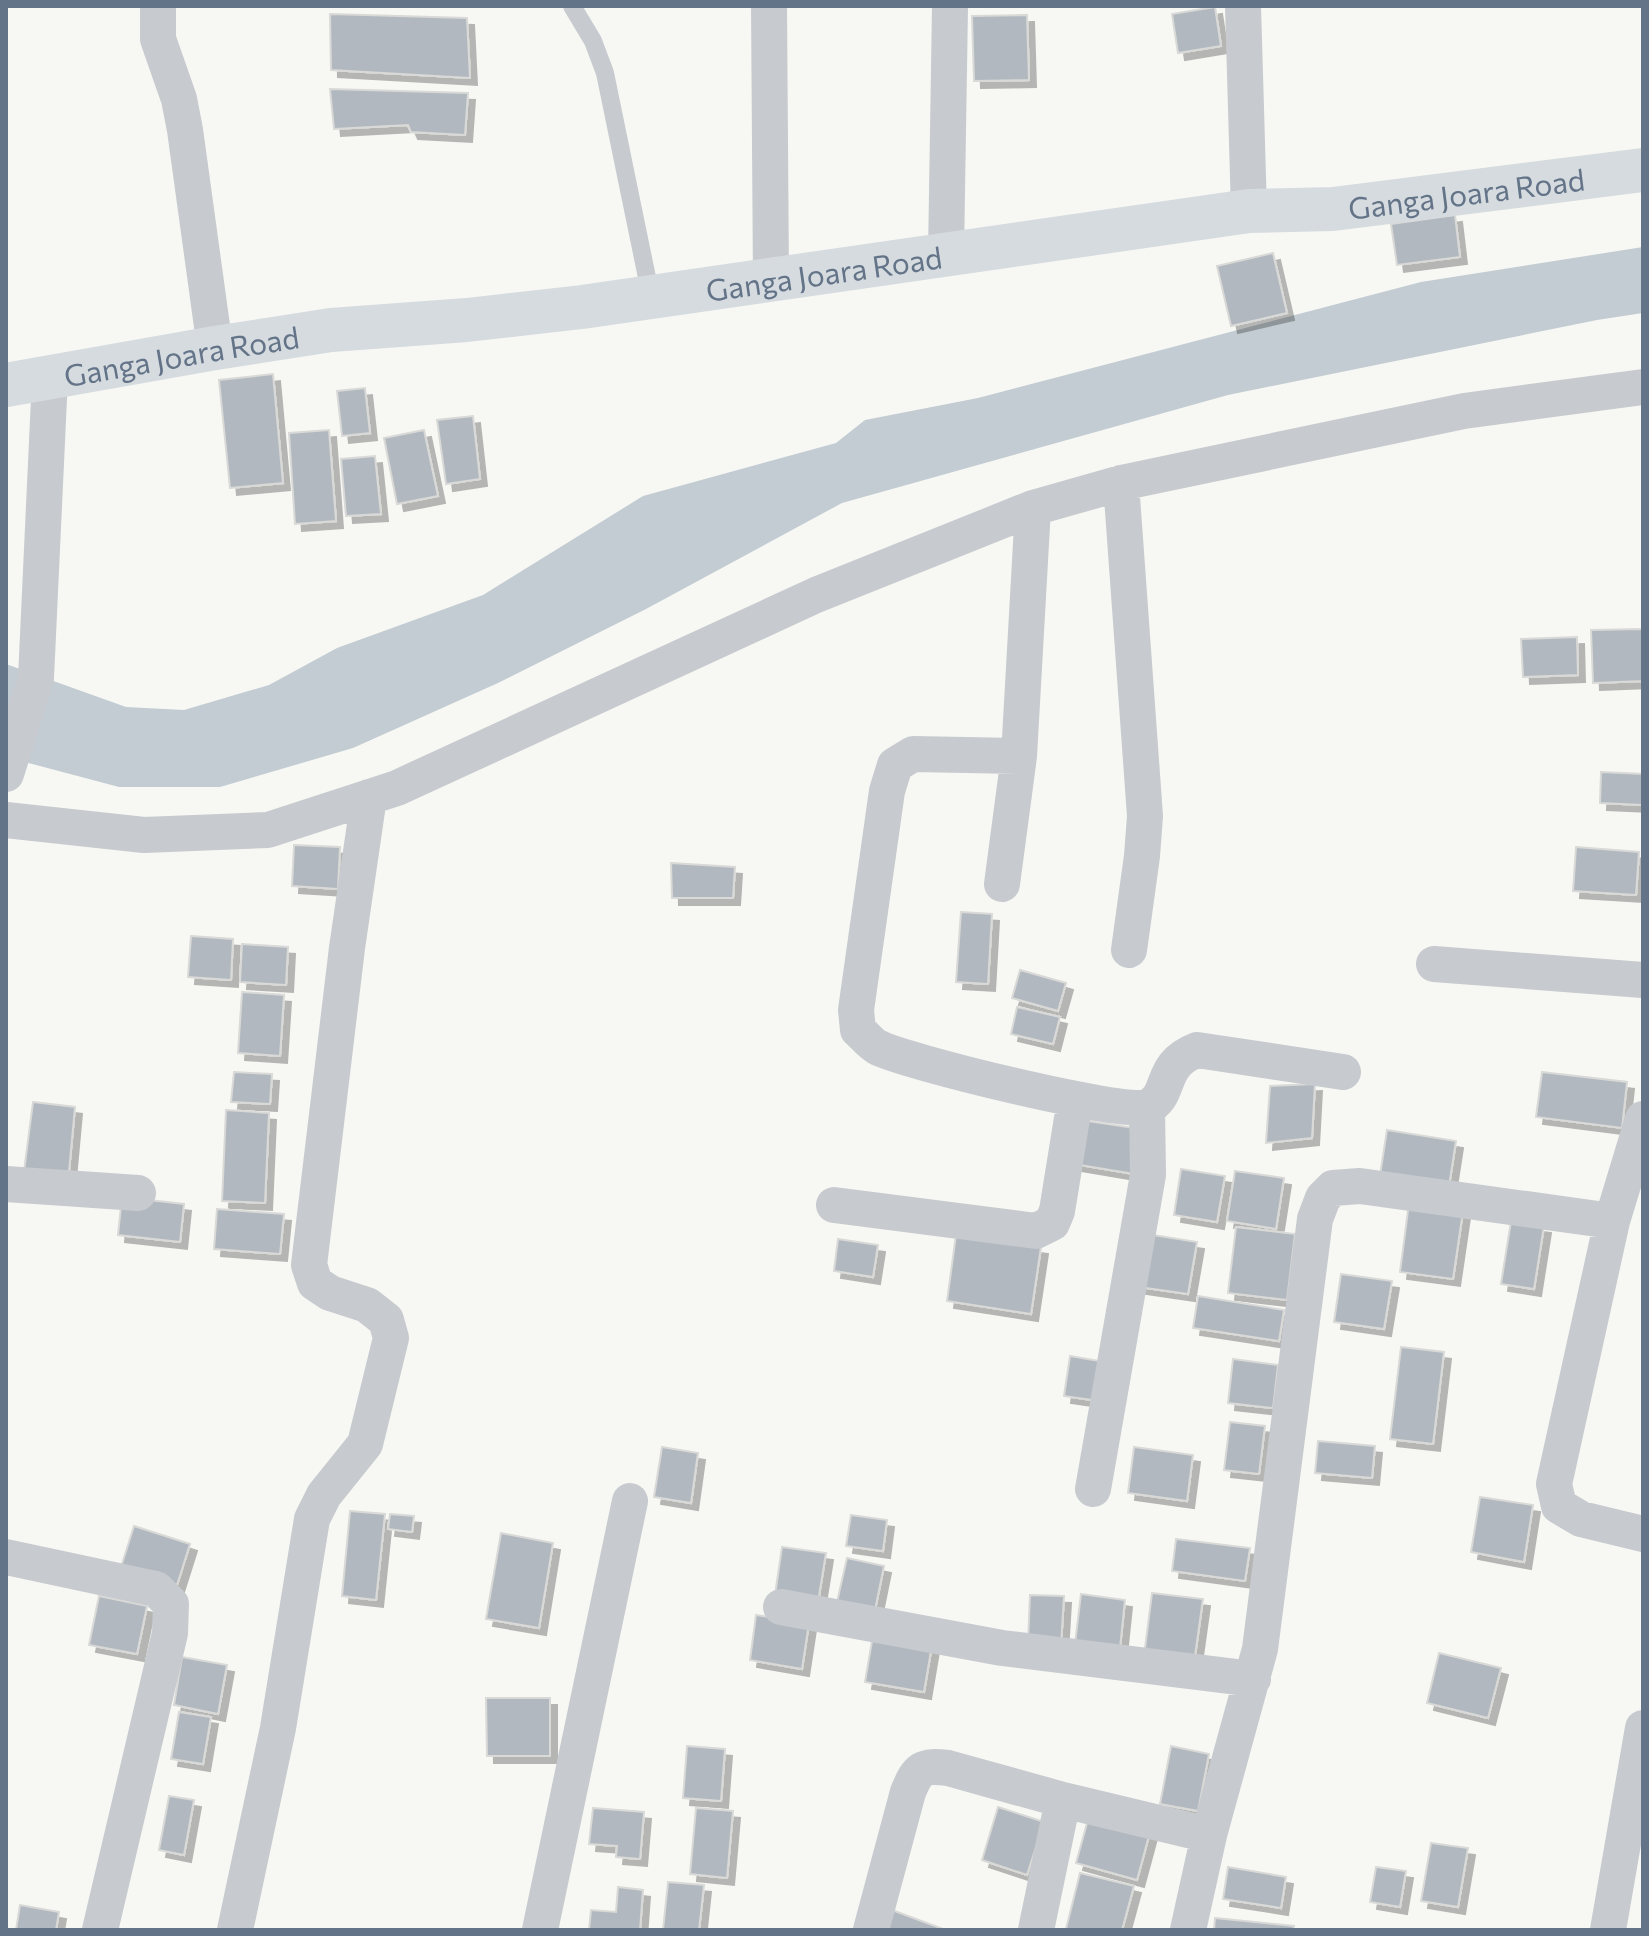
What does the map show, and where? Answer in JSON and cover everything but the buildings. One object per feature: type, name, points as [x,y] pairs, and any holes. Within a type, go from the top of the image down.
[{"type":"main road","name":"Ganga Joara Road","points":[[6,385],[331,330],[467,320],[651,297],[1249,211],[1333,209],[1643,170]]},
{"type":"street","points":[[158,6],[158,39],[179,99],[185,130],[215,348]]},
{"type":"street","points":[[769,6],[771,280]]},
{"type":"street","points":[[946,255],[950,6]]},
{"type":"street","points":[[1243,6],[1249,211]]},
{"type":"street","points":[[6,774],[36,678],[50,377]]},
{"type":"street","points":[[6,820],[144,835],[268,830],[397,788],[816,595],[1033,508],[1121,483],[1464,411],[1643,387]]},
{"type":"street","points":[[1121,483],[1145,816],[1129,950]]},
{"type":"street","points":[[1002,884],[1019,756],[1033,508]]},
{"type":"street","points":[[1019,756],[913,754],[895,765],[887,791],[856,1010],[858,1030],[876,1047],[934,1065],[1075,1100],[1131,1109],[1147,1107],[1161,1096],[1171,1067],[1182,1056],[1197,1050],[1343,1072]]},
{"type":"street","points":[[235,1930],[278,1728],[312,1519],[324,1495],[365,1444],[391,1338],[386,1320],[367,1305],[330,1293],[315,1283],[309,1265],[347,948],[369,797]]},
{"type":"street","points":[[1434,964],[1643,980]]},
{"type":"street","points":[[834,1205],[1036,1231],[1052,1223],[1057,1211],[1075,1100]]},
{"type":"street","points":[[1093,1489],[1148,1175],[1147,1107]]},
{"type":"street","points":[[1643,1119],[1612,1221],[1554,1484],[1559,1506],[1581,1519],[1643,1534]]},
{"type":"street","points":[[6,1184],[138,1193]]},
{"type":"street","points":[[1188,1930],[1209,1835],[1260,1649],[1315,1219],[1323,1198],[1333,1188],[1360,1186],[1612,1221]]},
{"type":"street","points":[[540,1930],[630,1501]]},
{"type":"street","points":[[6,1557],[156,1589],[171,1604],[170,1633],[100,1930]]},
{"type":"street","points":[[781,1607],[1002,1648],[1253,1679]]},
{"type":"street","points":[[1608,1930],[1643,1728]]},
{"type":"street","points":[[871,1930],[908,1792],[916,1773],[929,1766],[948,1768],[1063,1800],[1209,1835]]},
{"type":"street","points":[[1036,1930],[1063,1800]]},
{"type":"lane","points":[[572,6],[593,41],[605,73],[651,297]]},
{"type":"shaded area","points":[[1643,247],[1643,313],[1228,395],[842,503],[646,609],[498,683],[353,748],[220,787],[119,787],[6,757],[6,664],[126,707],[184,710],[269,685],[337,648],[483,595],[643,496],[836,443],[865,420],[978,398],[1421,282]]}]
